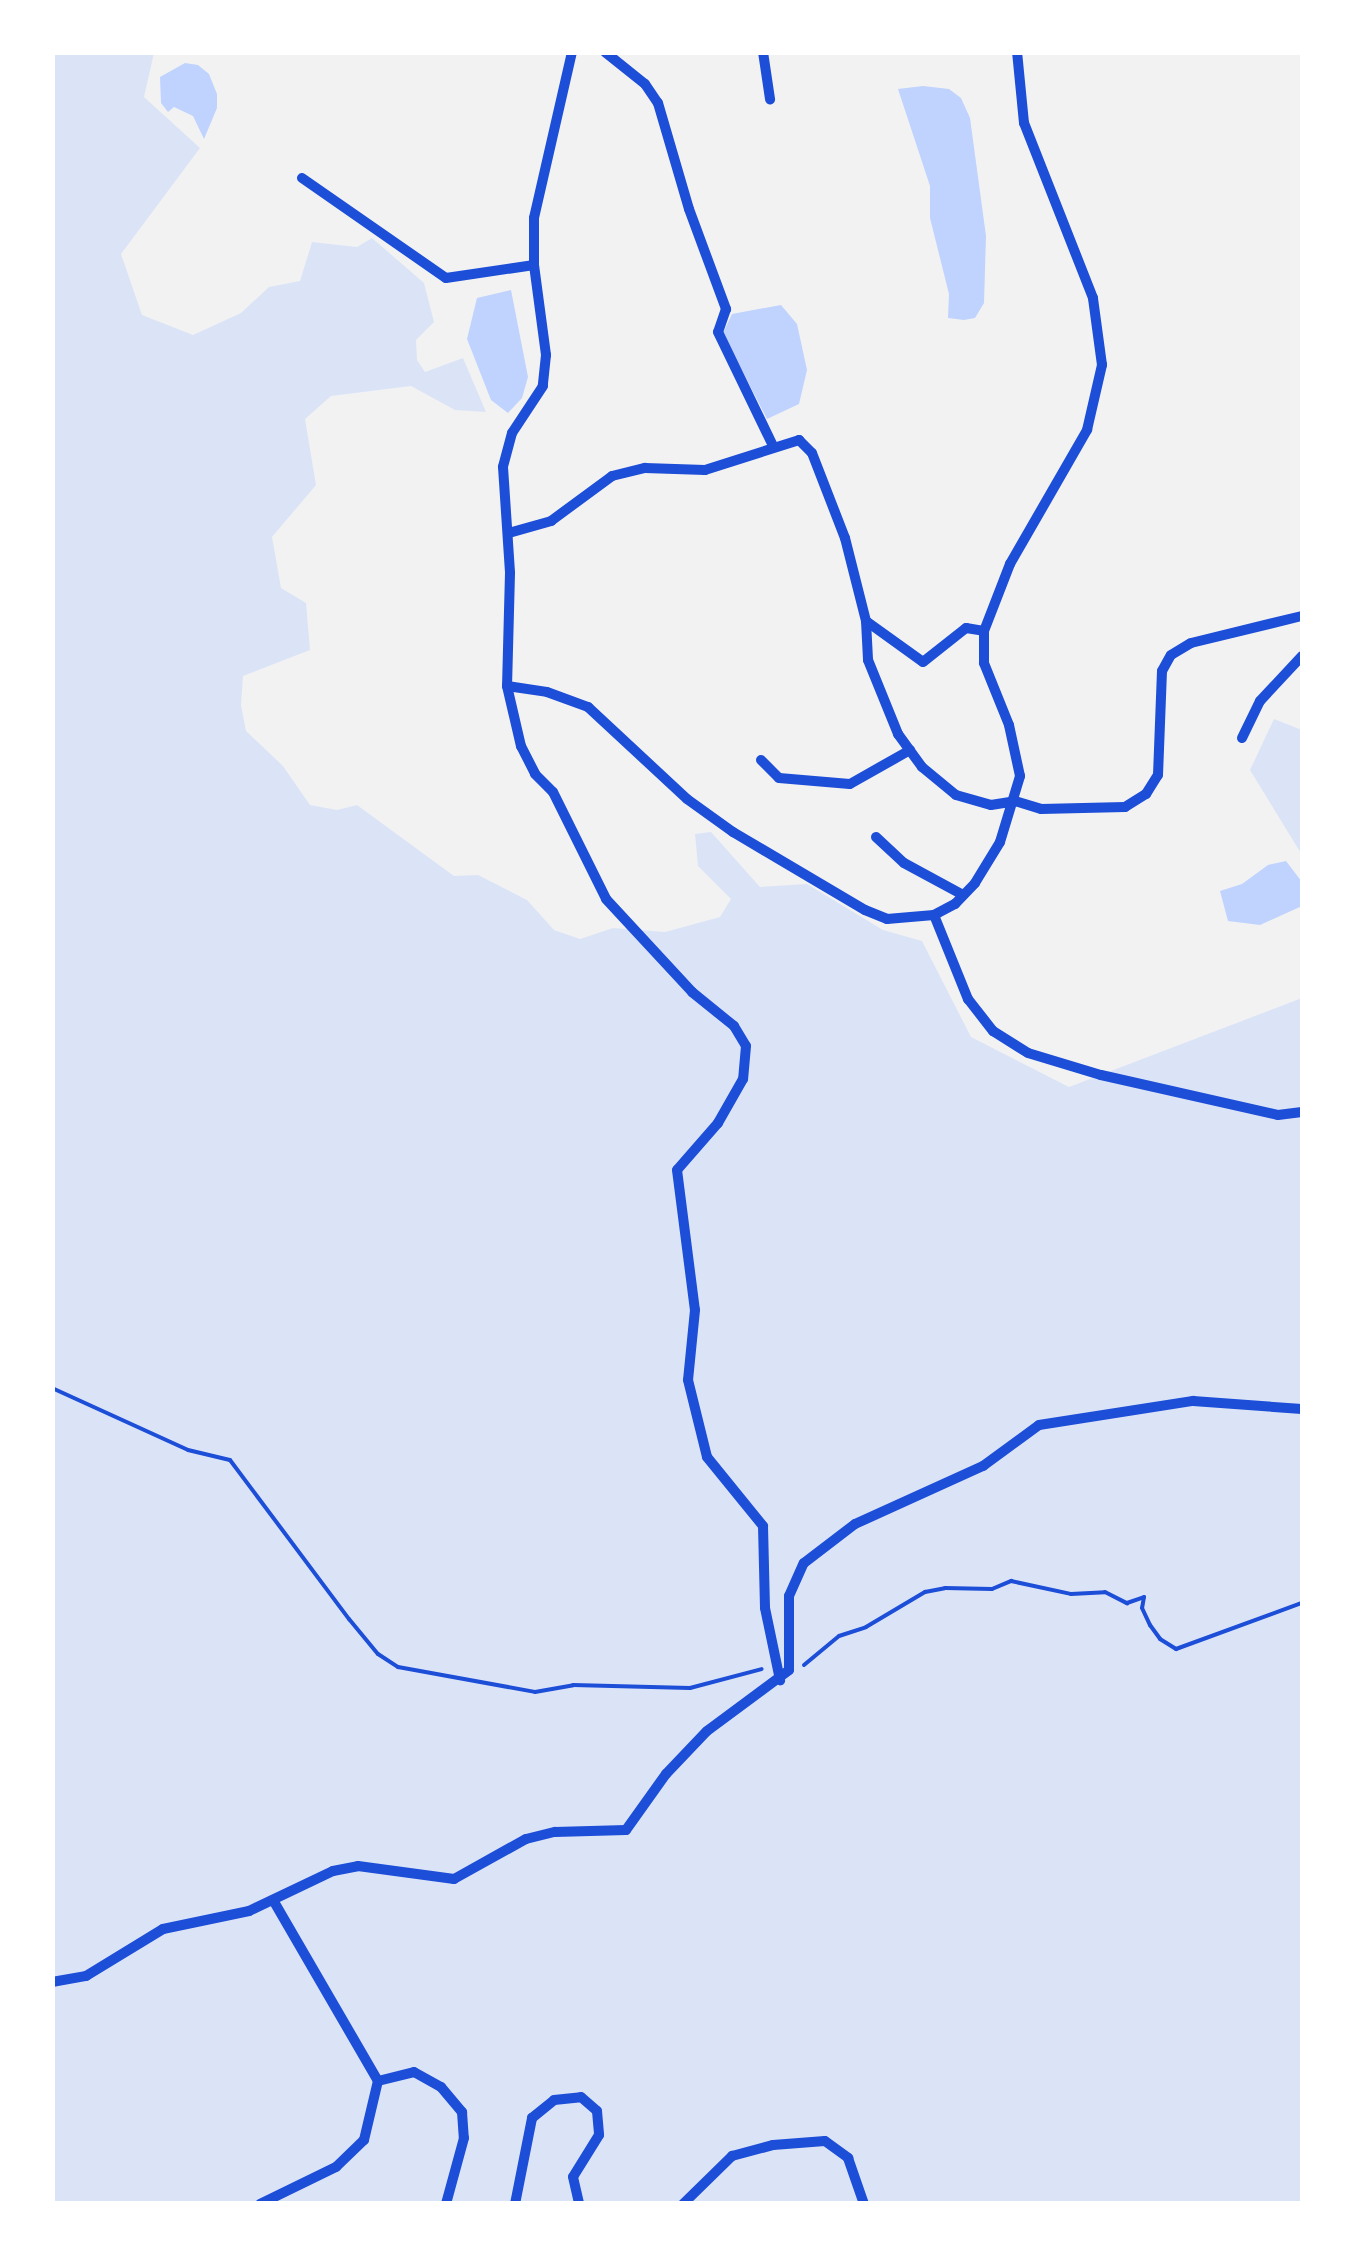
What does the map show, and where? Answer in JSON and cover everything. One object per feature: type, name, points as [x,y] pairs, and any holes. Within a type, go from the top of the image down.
[{"type":"street","points":[[572,52],[534,218],[534,265],[546,355],[543,386],[512,433],[503,466],[508,533],[507,686],[521,746],[534,774],[553,792],[606,899],[692,992],[734,1026],[746,1046],[743,1079],[718,1123],[677,1170],[695,1310],[688,1380],[707,1458],[763,1526],[765,1608],[783,1673]]},
{"type":"street","points":[[605,52],[645,84],[658,103],[688,208],[726,309],[718,332],[772,446]]},
{"type":"street","points":[[763,52],[770,99]]},
{"type":"street","points":[[507,686],[547,692],[588,707],[702,810],[865,910],[887,918],[934,915],[963,895],[1000,842],[1016,802],[1020,776],[1017,752],[984,663],[984,631],[1010,564],[1086,430],[1102,365],[1093,298],[1024,124],[1018,52]]},
{"type":"street","points":[[302,178],[446,278],[534,265]]},
{"type":"street","points":[[508,533],[550,521],[612,476],[645,468],[706,470],[799,440],[812,453],[845,538],[866,621],[868,660],[898,734],[922,767],[956,795],[992,805],[1016,802],[1041,808],[1126,806],[1146,794],[1158,775],[1162,671],[1171,654],[1191,643],[1302,616]]},
{"type":"street","points":[[866,621],[923,662],[966,628],[984,631]]},
{"type":"street","points":[[1242,738],[1260,701],[1302,656]]},
{"type":"street","points":[[761,760],[779,778],[850,784],[910,750]]},
{"type":"street","points":[[876,838],[904,862],[963,895]]},
{"type":"street","points":[[934,915],[968,999],[993,1030],[1028,1052],[1100,1075],[1278,1114],[1302,1112]]},
{"type":"street","points":[[52,1982],[86,1976],[163,1929],[222,1919],[273,1900],[306,1881],[358,1866],[454,1879],[526,1839],[556,1832],[626,1830],[666,1774],[707,1731],[783,1673],[789,1596],[804,1562],[855,1524],[983,1466],[1038,1425],[1193,1400],[1302,1409]]},
{"type":"street","points":[[260,2204],[336,2167],[364,2140],[378,2081],[273,1900]]},
{"type":"street","points":[[378,2081],[414,2072],[442,2087],[462,2112],[464,2138],[446,2204]]},
{"type":"street","points":[[516,2204],[532,2118],[554,2100],[581,2098],[597,2110],[600,2135],[573,2177],[579,2204]]},
{"type":"street","points":[[682,2204],[732,2156],[772,2145],[825,2141],[848,2158],[864,2204]]},
{"type":"path","points":[[52,1388],[188,1450],[230,1460],[349,1619],[378,1654],[398,1667],[535,1692],[586,1684],[690,1688],[758,1670],[783,1673],[802,1667],[816,1650],[839,1636],[866,1627],[925,1592],[945,1588],[972,1585],[992,1589],[1011,1581],[1070,1594],[1106,1592],[1127,1604],[1144,1597],[1142,1608],[1150,1625],[1160,1639],[1176,1649],[1302,1604]]},
{"type":"shaded area","points":[[52,53],[154,53],[144,97],[200,148],[121,254],[142,315],[193,335],[241,313],[269,287],[300,281],[312,242],[357,247],[372,238],[424,283],[434,322],[416,340],[417,360],[425,372],[463,358],[486,412],[455,410],[411,386],[331,396],[305,419],[316,485],[272,537],[281,588],[306,603],[310,650],[243,676],[241,705],[246,731],[283,766],[310,805],[337,810],[357,805],[454,876],[478,875],[527,900],[554,930],[580,939],[613,928],[665,932],[720,917],[731,899],[698,866],[695,834],[711,832],[760,887],[807,884],[883,930],[922,941],[971,1037],[1069,1087],[1302,998],[1302,2203],[53,2203]]},
{"type":"shaded area","points":[[1274,719],[1302,730],[1302,855],[1250,770]]},
{"type":"water","points":[[185,63],[198,65],[209,74],[217,94],[217,108],[204,139],[193,116],[174,107],[168,112],[161,103],[160,77]]},
{"type":"water","points":[[898,89],[949,89],[961,98],[970,118],[986,236],[984,303],[975,318],[948,318],[949,294],[930,218],[930,186]]},
{"type":"water","points":[[511,290],[528,377],[522,398],[508,413],[491,400],[467,339],[477,298]]},
{"type":"water","points":[[781,305],[797,324],[807,370],[799,404],[767,419],[723,333],[732,314]]},
{"type":"water","points":[[1286,861],[1302,882],[1302,906],[1260,925],[1228,921],[1220,891],[1242,884],[1268,865]]}]
